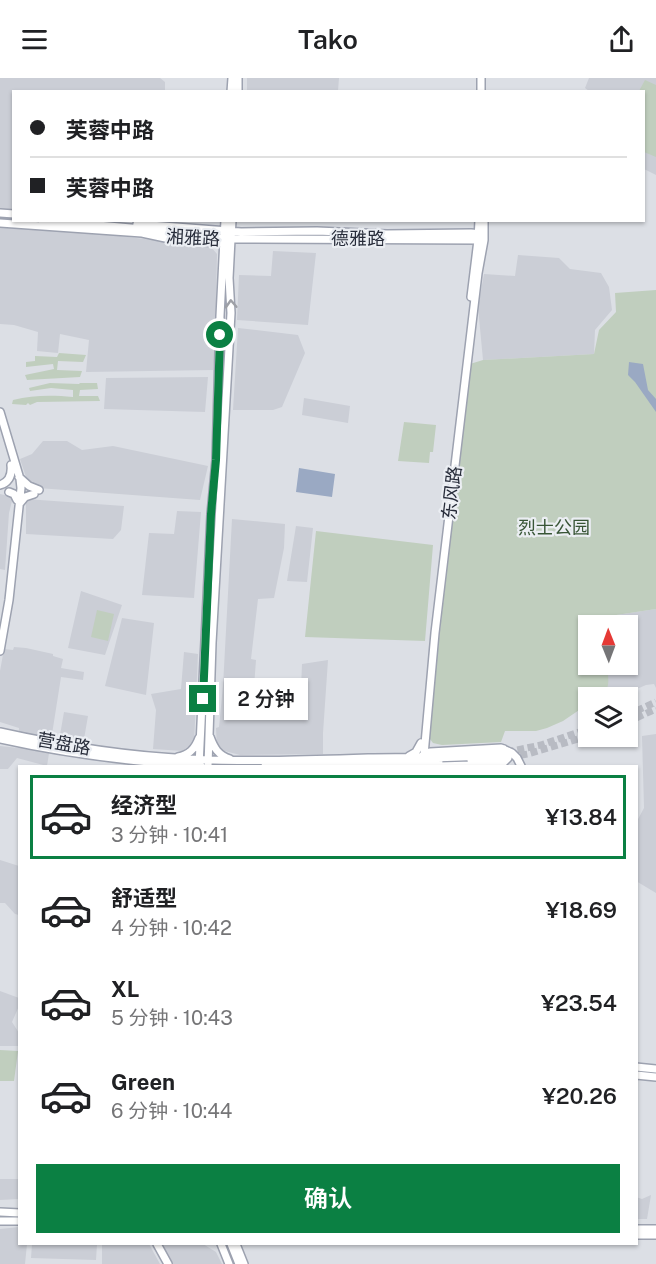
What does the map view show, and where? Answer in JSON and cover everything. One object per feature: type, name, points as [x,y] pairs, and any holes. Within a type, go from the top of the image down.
[{"type":"main road","name":"湘雅路","points":[[64,222],[227,236]]},
{"type":"main road","name":"湘雅路","points":[[115,222],[227,236]]},
{"type":"main road","points":[[203,764],[231,314],[225,222]]},
{"type":"main road","points":[[231,222],[227,236],[216,460],[209,517],[203,699],[205,727],[215,750],[224,757],[235,760]]},
{"type":"main road","points":[[462,233],[477,222]]},
{"type":"main road","name":"东风路","points":[[423,761],[475,258],[481,237],[478,222]]},
{"type":"main road","name":"东风路","points":[[424,740],[484,222]]},
{"type":"main road","name":"湘雅路","points":[[0,223],[142,233],[170,239],[217,243],[227,236]]},
{"type":"main road","name":"德雅路","points":[[227,236],[317,231],[387,234],[462,233],[481,237]]},
{"type":"main road","name":"德雅路","points":[[227,236],[454,239],[481,237]]},
{"type":"main road","points":[[454,239],[470,246],[475,258]]},
{"type":"main road","points":[[0,412],[21,488],[0,635]]},
{"type":"main road","points":[[0,426],[19,502],[9,600],[0,651]]},
{"type":"main road","points":[[0,485],[6,483],[10,478],[11,465]]},
{"type":"main road","points":[[19,476],[37,492],[19,502]]},
{"type":"main road","points":[[9,492],[14,494],[19,502]]},
{"type":"main road","points":[[197,716],[203,699]]},
{"type":"main road","points":[[168,761],[184,756],[192,750],[205,727]]},
{"type":"main road","name":"营盘路","points":[[2,737],[70,753],[139,762],[168,761],[203,764],[235,760],[407,757],[423,761]]},
{"type":"main road","points":[[407,757],[417,752],[424,740],[431,746],[502,759]]},
{"type":"main road","points":[[423,761],[430,752],[449,750]]},
{"type":"main road","points":[[449,765],[502,759],[512,753],[520,765]]},
{"type":"main road","points":[[297,765],[423,761],[468,756],[502,759]]},
{"type":"main road","points":[[168,761],[175,765]]},
{"type":"main road","points":[[638,1068],[656,1069]]},
{"type":"main road","points":[[638,1075],[656,1077]]},
{"type":"main road","points":[[0,1212],[18,1213]]},
{"type":"main road","points":[[0,1221],[18,1221]]},
{"type":"main road","points":[[638,1229],[656,1229]]},
{"type":"main road","points":[[638,1234],[656,1234]]},
{"type":"main road","points":[[156,1245],[166,1264]]},
{"type":"main road","points":[[226,1245],[229,1264]]},
{"type":"main road","points":[[226,1245],[237,1264]]},
{"type":"main road","points":[[237,1245],[244,1264]]},
{"type":"shaded area","points":[[0,78],[160,78],[165,82],[165,90],[12,90],[12,210],[0,209]]},
{"type":"shaded area","points":[[247,78],[339,78],[338,90],[247,90]]},
{"type":"shaded area","points":[[589,78],[656,78],[656,175],[645,170],[645,90],[588,90],[585,88]]},
{"type":"shaded area","points":[[0,227],[95,233],[211,247],[217,254],[213,370],[86,372],[89,340],[60,334],[58,353],[37,351],[38,332],[14,325],[0,324]]},
{"type":"shaded area","points":[[273,251],[316,253],[308,325],[237,320],[239,275],[271,276]]},
{"type":"shaded area","points":[[518,255],[559,258],[570,269],[601,273],[609,287],[612,310],[595,330],[594,354],[483,360],[478,307],[484,274],[515,276]]},
{"type":"shaded area","points":[[238,328],[298,335],[305,353],[282,407],[273,410],[233,410]]},
{"type":"shaded area","points":[[208,377],[205,412],[104,409],[106,378]]},
{"type":"shaded area","points":[[304,398],[350,406],[348,423],[302,415]]},
{"type":"shaded area","points":[[43,441],[67,441],[82,450],[113,446],[208,466],[200,500],[38,488],[33,486],[26,477],[20,459],[32,454]]},
{"type":"shaded area","points":[[0,494],[13,497],[9,513],[5,570],[0,569]]},
{"type":"shaded area","points":[[26,499],[124,506],[121,530],[113,539],[26,534]]},
{"type":"shaded area","points":[[177,511],[201,512],[194,598],[142,595],[149,533],[174,534]]},
{"type":"shaded area","points":[[232,519],[285,524],[284,548],[274,598],[258,599],[251,659],[256,660],[254,687],[249,720],[300,713],[302,664],[328,660],[323,754],[240,755],[217,749],[216,728],[219,727],[223,686]]},
{"type":"shaded area","points":[[296,526],[313,528],[307,582],[287,581]]},
{"type":"shaded area","points":[[81,591],[122,605],[105,655],[68,648]]},
{"type":"shaded area","points":[[656,609],[656,688],[654,684],[638,688],[606,687],[608,675],[638,675],[638,615],[616,615]]},
{"type":"shaded area","points":[[122,618],[154,623],[146,695],[105,686]]},
{"type":"shaded area","points":[[14,647],[26,648],[53,654],[63,659],[61,668],[84,672],[83,680],[61,677],[47,765],[17,758],[8,769],[0,769],[0,746],[18,748],[19,728],[0,722],[0,671],[4,649],[13,650]]},
{"type":"shaded area","points":[[184,652],[198,654],[194,745],[183,751],[153,749],[156,710],[151,694],[181,689]]},
{"type":"shaded area","points":[[64,712],[88,716],[84,739],[60,735]]},
{"type":"shaded area","points":[[656,734],[656,893],[638,882],[638,819],[644,808],[642,736]]},
{"type":"shaded area","points":[[0,860],[18,866],[18,915],[5,903],[0,903]]},
{"type":"shaded area","points":[[0,991],[18,998],[18,1008],[12,1022],[18,1031],[18,1046],[0,1046]]},
{"type":"shaded area","points":[[0,1179],[18,1179],[18,1199],[0,1200]]},
{"type":"shaded area","points":[[651,1195],[647,1219],[638,1219],[638,1198],[642,1199]]},
{"type":"shaded area","points":[[18,1227],[18,1245],[27,1245],[25,1264],[0,1264],[0,1229]]},
{"type":"shaded area","points":[[32,1245],[97,1245],[96,1260],[31,1258]]},
{"type":"shaded area","points":[[102,1245],[150,1245],[160,1264],[102,1264]]},
{"type":"shaded area","points":[[162,1245],[205,1245],[216,1252],[222,1264],[172,1264]]},
{"type":"green space","points":[[645,80],[656,85],[656,157],[645,152],[645,90],[640,90]]},
{"type":"green space","name":"烈士公园","points":[[656,290],[656,609],[616,615],[578,615],[578,675],[608,675],[608,683],[607,687],[578,687],[578,711],[563,721],[536,731],[505,731],[501,742],[442,745],[433,743],[430,739],[429,728],[470,364],[483,360],[594,354],[599,330],[616,312],[615,293]]},
{"type":"green space","points":[[59,353],[86,355],[83,362],[58,361],[57,370],[82,371],[80,377],[27,380],[25,375],[54,369],[53,364],[26,367],[26,362],[35,361],[35,356],[57,357]]},
{"type":"green space","points":[[50,383],[97,383],[98,389],[80,390],[79,396],[98,396],[100,401],[12,404],[13,400],[28,397],[73,397],[73,390],[51,388],[30,391],[29,388]]},
{"type":"green space","points":[[404,422],[436,425],[433,452],[430,452],[429,463],[398,461]]},
{"type":"green space","points":[[316,531],[433,545],[425,641],[305,637]]},
{"type":"green space","points":[[97,610],[114,614],[108,641],[91,637]]},
{"type":"green space","points":[[0,1050],[18,1051],[14,1081],[0,1081]]},
{"type":"water","points":[[629,362],[643,364],[648,390],[656,399],[656,412],[628,375]]},
{"type":"water","points":[[299,468],[335,474],[332,497],[296,492]]},
{"type":"tunnel","points":[[0,218],[12,218]]},
{"type":"tunnel","points":[[638,710],[656,702]]},
{"type":"tunnel","points":[[638,717],[656,709]]},
{"type":"tunnel","points":[[507,752],[541,745],[578,732]]},
{"type":"tunnel","points":[[510,757],[578,739]]},
{"type":"route","points":[[203,699],[211,514],[216,460],[220,335]]}]
